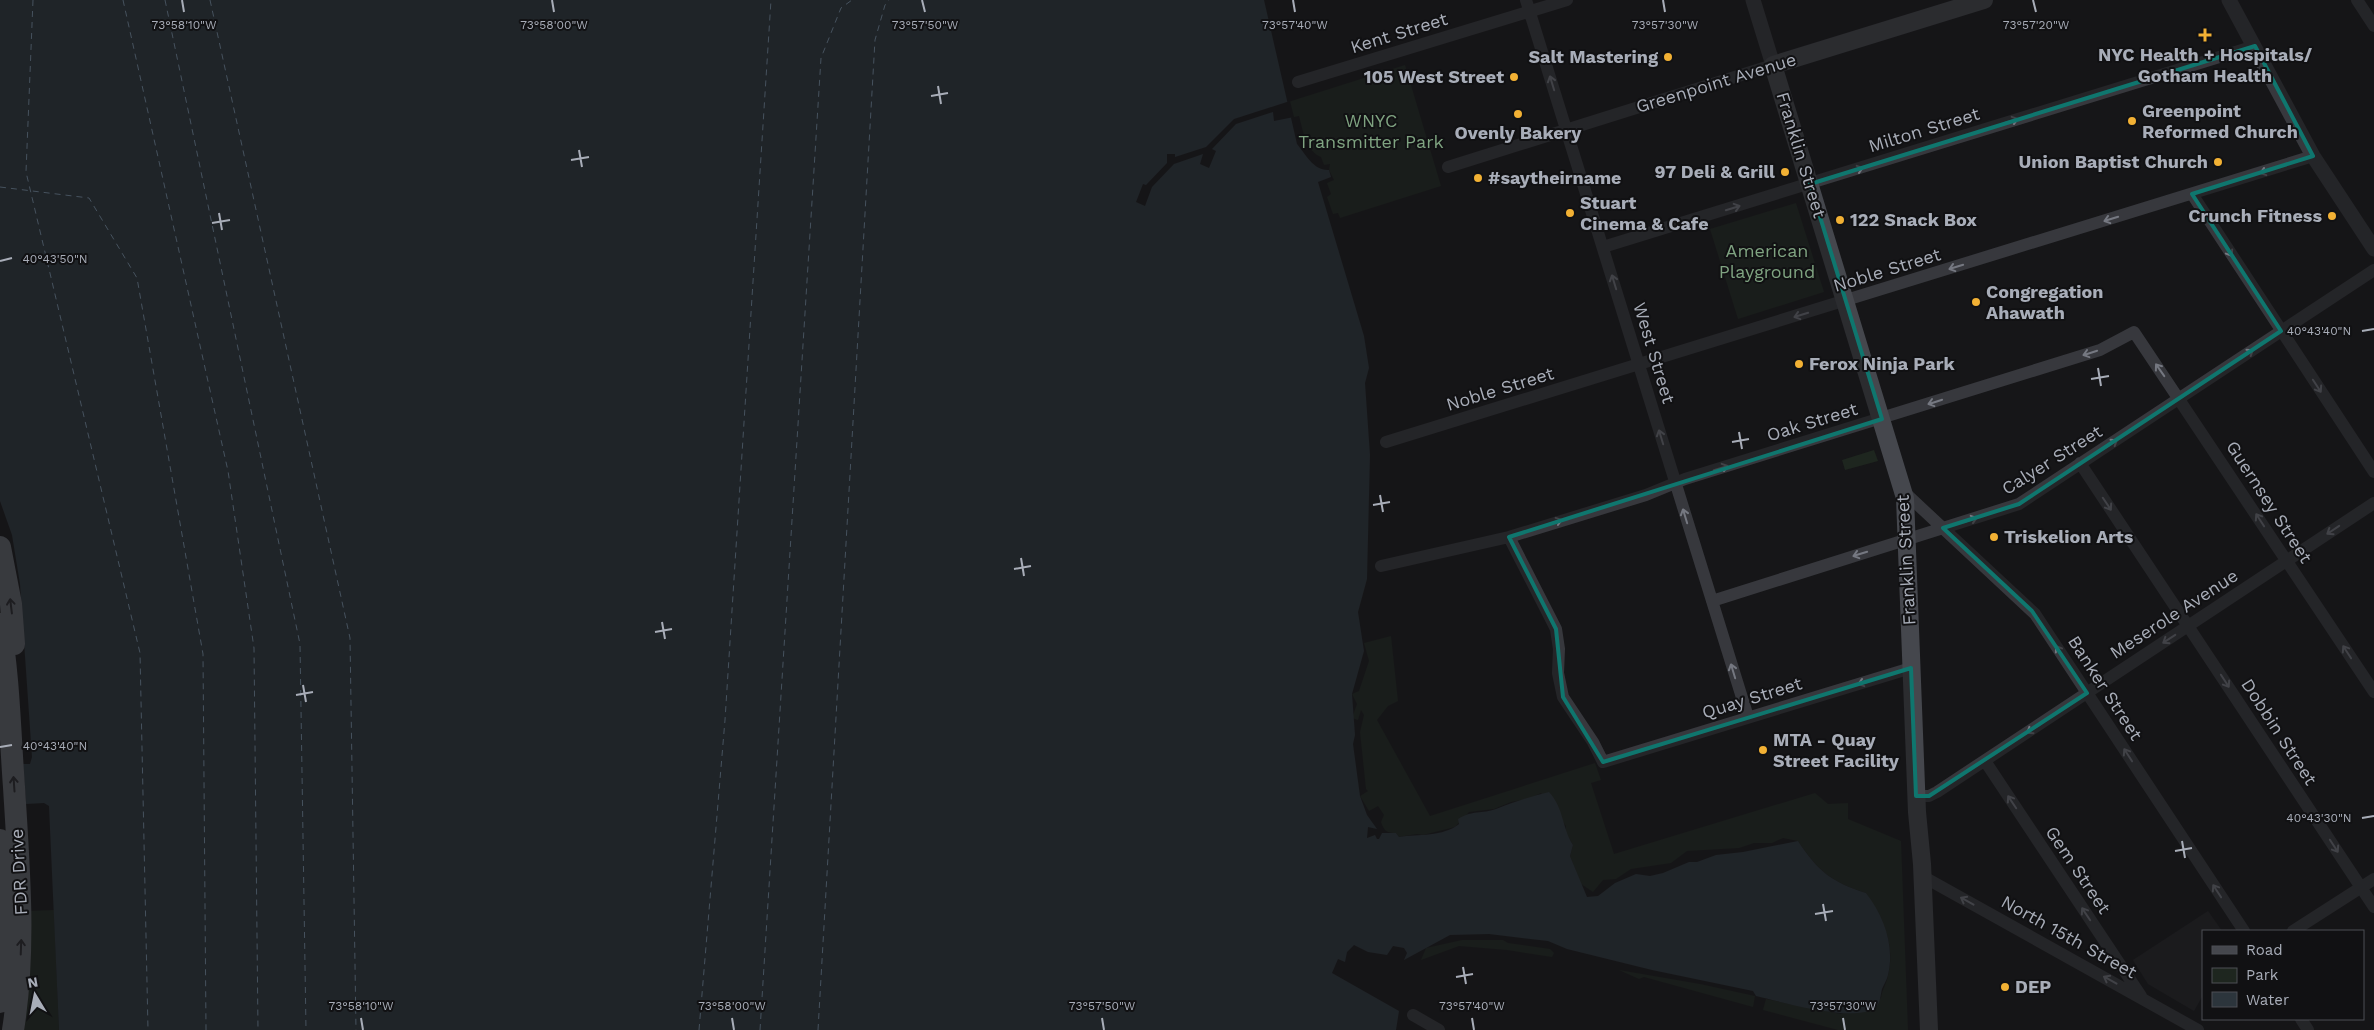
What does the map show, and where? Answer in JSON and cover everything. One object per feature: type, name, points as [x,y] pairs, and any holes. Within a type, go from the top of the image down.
[{"type":"highway","points":[[0,547],[13,620],[14,646],[9,707]]},
{"type":"highway","name":"FDR Drive","points":[[0,624],[9,707],[22,923],[19,988],[13,1030]]},
{"type":"highway","name":"FDR Drive","points":[[0,840],[5,931],[0,1002]]},
{"type":"main road","name":"Greenpoint Avenue","points":[[1773,65],[1984,0]]},
{"type":"main road","name":"Franklin Street","points":[[1773,65],[1903,491],[1916,796],[1934,1027]]},
{"type":"street","name":"Kent Street","points":[[1298,82],[1528,6],[1567,0]]},
{"type":"street","name":"Franklin Street","points":[[1753,0],[1773,65]]},
{"type":"street","points":[[2229,0],[2313,156],[2374,249]]},
{"type":"street","points":[[2357,0],[2374,26]]},
{"type":"street","name":"West Street","points":[[1528,6],[1748,717]]},
{"type":"street","name":"Milton Street","points":[[1603,247],[2255,46]]},
{"type":"street","name":"Greenpoint Avenue","points":[[1448,167],[1773,65]]},
{"type":"street","name":"Noble Street","points":[[1386,442],[2313,156]]},
{"type":"street","points":[[2192,194],[2374,472]]},
{"type":"street","name":"Calyer Street","points":[[1712,601],[2019,504],[2374,270]]},
{"type":"street","name":"Oak Street","points":[[1381,566],[1509,537],[1676,484],[1685,479],[2100,350],[2134,332]]},
{"type":"street","name":"Guernsey Street","points":[[2134,332],[2374,692]]},
{"type":"street","name":"Dobbin Street","points":[[2080,463],[2374,907]]},
{"type":"street","name":"Banker Street","points":[[1903,491],[2032,611],[2243,930]]},
{"type":"street","name":"Meserole Avenue","points":[[1916,796],[1929,796],[1937,792],[2374,503]]},
{"type":"street","name":"Quay Street","points":[[1509,537],[1556,629],[1559,649],[1558,673],[1563,697],[1604,762],[1911,668]]},
{"type":"street","name":"Gem Street","points":[[1985,761],[2142,998]]},
{"type":"street","name":"North 15th Street","points":[[1922,876],[2198,1030]]},
{"type":"street","points":[[2295,930],[2374,880]]},
{"type":"street","points":[[1414,1015],[1440,1030]]},
{"type":"highlighted area","points":[[2255,46],[2313,156],[2192,194],[2281,331],[2019,504],[1943,528],[2032,611],[2087,693],[1929,796],[1916,796],[1911,668],[1603,762],[1563,697],[1556,629],[1509,537],[1882,419],[1810,184]]},
{"type":"shaded area","points":[[2208,911],[2221,930],[2202,930],[2202,997],[2194,1011],[2148,984],[2133,960]]},
{"type":"green space","name":"WNYC Transmitter Park","points":[[1405,65],[1441,186],[1340,218],[1338,213],[1333,214],[1327,197],[1331,194],[1327,183],[1334,180],[1329,170],[1330,164],[1324,165],[1321,157],[1312,150],[1304,134],[1299,116],[1274,121],[1234,119]]},
{"type":"green space","name":"American Playground","points":[[1796,203],[1824,292],[1738,319],[1710,229]]},
{"type":"green space","points":[[1874,450],[1878,461],[1845,470],[1842,460]]},
{"type":"green space","points":[[1391,636],[1398,701],[1388,706],[1377,720],[1430,816],[1595,763],[1601,780],[1591,783],[1614,854],[1815,793],[1828,804],[1848,803],[1848,819],[1901,841],[1908,1030],[1838,1030],[1763,1010],[1766,999],[1841,1014],[1881,998],[1887,978],[1890,963],[1889,942],[1882,922],[1866,893],[1834,880],[1826,874],[1812,860],[1798,841],[1783,838],[1772,843],[1754,843],[1739,848],[1687,851],[1671,863],[1631,869],[1616,879],[1603,880],[1593,892],[1581,884],[1570,856],[1573,845],[1565,832],[1566,826],[1541,793],[1494,809],[1469,812],[1455,827],[1423,835],[1399,837],[1396,833],[1386,831],[1381,822],[1384,815],[1378,806],[1369,811],[1360,796],[1368,791],[1366,789],[1360,732],[1364,715],[1361,710],[1358,720],[1352,718],[1357,704],[1352,694],[1359,691],[1369,661],[1364,643]]},
{"type":"green space","points":[[54,910],[59,1030],[21,1030],[29,911]]},
{"type":"green space","points":[[1462,940],[1503,940],[1508,943],[1550,949],[1554,953],[1552,957],[1507,950],[1459,946],[1421,960],[1426,948]]},
{"type":"green space","points":[[1619,970],[1755,996],[1753,1007],[1644,977],[1639,979]]},
{"type":"water","points":[[0,0],[1264,0],[1297,144],[1315,165],[1324,170],[1329,170],[1331,177],[1318,182],[1364,336],[1369,368],[1365,383],[1370,455],[1367,579],[1358,612],[1364,651],[1352,694],[1355,735],[1353,744],[1360,796],[1367,815],[1377,829],[1368,827],[1367,838],[1375,835],[1379,839],[1382,833],[1396,833],[1399,837],[1446,831],[1459,824],[1458,819],[1468,814],[1491,810],[1549,792],[1558,805],[1573,845],[1570,856],[1587,897],[1598,896],[1615,883],[1636,874],[1650,876],[1663,873],[1689,862],[1697,862],[1716,855],[1743,852],[1798,841],[1812,860],[1826,874],[1834,880],[1866,893],[1883,921],[1889,942],[1890,964],[1879,1003],[1873,1009],[1863,1012],[1849,1013],[1816,1010],[1756,996],[1753,991],[1652,970],[1567,949],[1548,941],[1489,934],[1450,935],[1404,960],[1407,953],[1404,948],[1393,946],[1387,955],[1368,952],[1354,945],[1347,952],[1345,962],[1338,959],[1332,973],[1399,1011],[1396,1030],[59,1030],[49,806],[44,803],[26,804],[23,764],[30,764],[32,757],[20,584],[12,535],[0,501]]},
{"type":"pier","points":[[1290,101],[1294,117],[1274,121],[1273,112],[1236,124],[1212,149],[1216,151],[1209,168],[1200,164],[1203,154],[1174,164],[1152,187],[1145,206],[1136,202],[1143,184],[1146,185],[1167,163],[1167,154],[1175,154],[1175,157],[1206,147],[1234,119]]},
{"type":"ferry route","points":[[33,0],[26,172],[140,653],[148,1030]]},
{"type":"ferry route","points":[[123,0],[228,471],[254,648],[258,1030]]},
{"type":"ferry route","points":[[165,0],[300,644],[306,1030]]},
{"type":"ferry route","points":[[210,0],[350,638],[356,1030]]},
{"type":"ferry route","points":[[699,1030],[725,720],[771,0]]},
{"type":"ferry route","points":[[760,1030],[821,58],[841,8],[852,0]]},
{"type":"ferry route","points":[[818,1030],[875,40],[885,5],[889,0]]},
{"type":"ferry route","points":[[0,187],[89,198],[137,278],[203,654],[206,1030]]},
{"type":"place","name":"NYC Health + Hospitals/ Gotham Health","points":[[2205,35]]},
{"type":"place","name":"Salt Mastering","points":[[1668,57]]},
{"type":"place","name":"105 West Street","points":[[1514,77]]},
{"type":"place","name":"Ovenly Bakery","points":[[1518,114]]},
{"type":"place","name":"Greenpoint Reformed Church","points":[[2132,121]]},
{"type":"place","name":"Union Baptist Church","points":[[2218,162]]},
{"type":"place","name":"97 Deli & Grill","points":[[1785,172]]},
{"type":"place","name":"#saytheirname","points":[[1478,178]]},
{"type":"place","name":"Stuart Cinema & Cafe","points":[[1570,213]]},
{"type":"place","name":"Crunch Fitness","points":[[2332,216]]},
{"type":"place","name":"122 Snack Box","points":[[1840,220]]},
{"type":"place","name":"Congregation Ahawath","points":[[1976,302]]},
{"type":"place","name":"Ferox Ninja Park","points":[[1799,364]]},
{"type":"place","name":"Triskelion Arts","points":[[1994,537]]},
{"type":"place","name":"MTA - Quay Street Facility","points":[[1763,750]]},
{"type":"place","name":"DEP","points":[[2005,987]]}]
